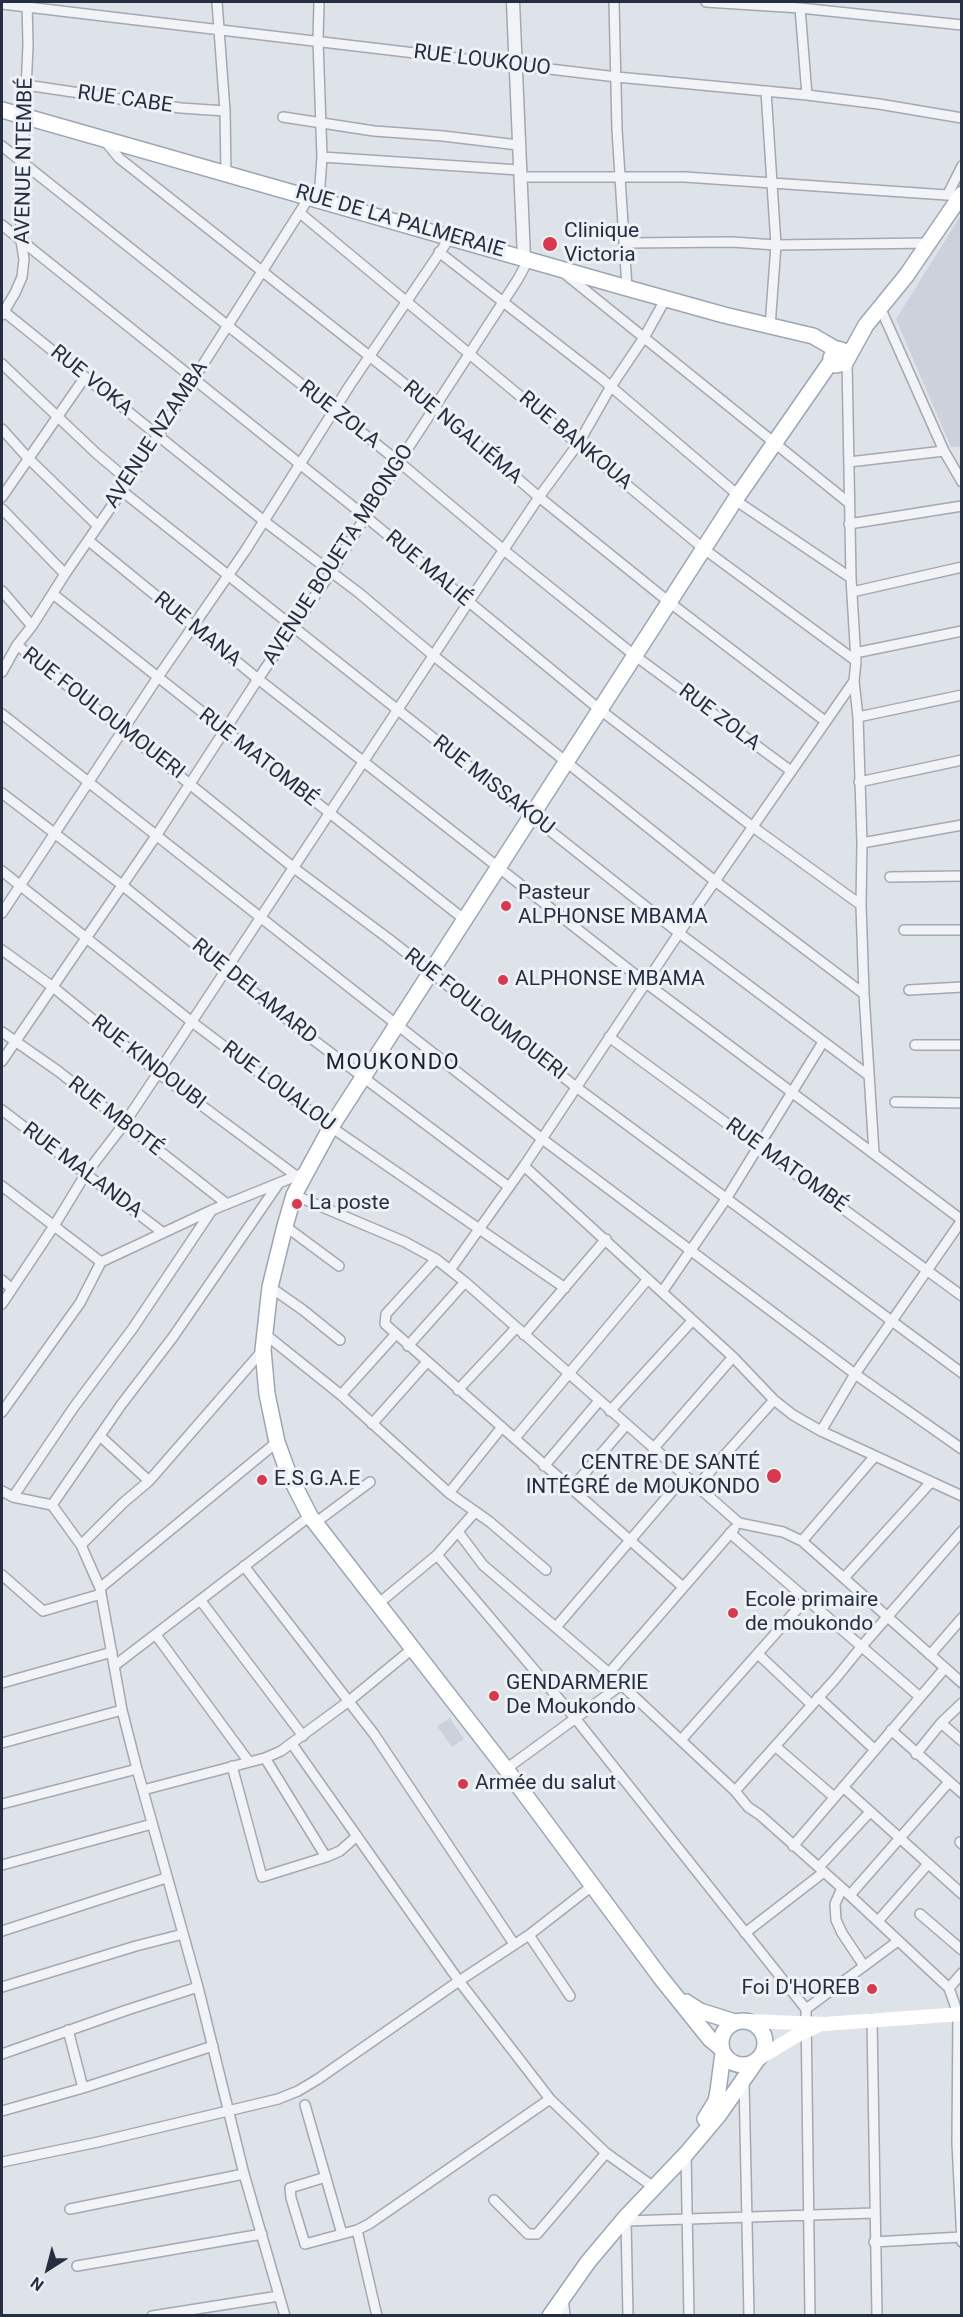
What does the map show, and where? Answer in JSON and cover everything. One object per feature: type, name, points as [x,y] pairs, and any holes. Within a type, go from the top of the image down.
[{"type":"main road","name":"RUE DE LA PALMERAIE","points":[[2,110],[451,236],[627,288],[770,327],[813,336],[840,360]]},
{"type":"main road","points":[[806,2021],[759,2059],[747,2065],[739,2065],[731,2062],[673,1993],[506,1769],[312,1520],[298,1496],[277,1442],[267,1394],[263,1350],[270,1287],[300,1174],[773,442],[840,360],[929,243],[957,195]]},
{"type":"main road","points":[[550,2316],[563,2295],[625,2220],[686,2154],[744,2081],[759,2059],[765,2045],[763,2032],[758,2027],[700,2011],[673,1993]]},
{"type":"main road","points":[[541,2316],[582,2259],[680,2150],[712,2107],[718,2091],[722,2035],[727,2027],[741,2022],[806,2021],[824,2024],[960,2014]]},
{"type":"street","points":[[217,2],[225,111],[226,173]]},
{"type":"street","name":"AVENUE NZAMBA","points":[[2,672],[17,645],[129,481],[300,213],[314,197],[322,157],[319,2]]},
{"type":"street","name":"AVENUE BOUETA MBONGO","points":[[2,1061],[156,836],[258,679],[332,571],[525,266],[513,2]]},
{"type":"street","points":[[614,2],[620,177],[627,288]]},
{"type":"street","points":[[706,2],[800,8],[962,25]]},
{"type":"street","name":"RUE LOUKOUO","points":[[2,4],[27,4],[220,30],[617,77],[807,95],[962,118]]},
{"type":"street","name":"AVENUE NTEMBÉ","points":[[2,313],[22,277],[24,259],[21,241],[27,4]]},
{"type":"street","points":[[800,8],[807,95]]},
{"type":"street","name":"RUE CABE","points":[[26,85],[181,108],[225,111]]},
{"type":"street","points":[[766,91],[776,245],[770,327]]},
{"type":"street","points":[[283,117],[374,131],[518,145]]},
{"type":"street","name":"RUE NGALIÉMA","points":[[104,140],[119,158],[435,408],[539,498],[669,602],[825,721]]},
{"type":"street","name":"RUE ZOLA","points":[[2,146],[399,462],[634,655],[791,771]]},
{"type":"street","points":[[322,157],[520,173],[685,177],[957,195],[962,166]]},
{"type":"street","name":"RUE BANKOUA","points":[[300,213],[704,549],[856,657]]},
{"type":"street","name":"RUE MALIÉ","points":[[2,225],[192,380],[241,416],[366,517],[599,709],[753,827],[861,905]]},
{"type":"street","points":[[2,913],[451,236]]},
{"type":"street","points":[[625,243],[732,242],[776,245],[929,243]]},
{"type":"street","points":[[440,252],[547,335],[736,498],[851,578]]},
{"type":"street","points":[[558,267],[588,294],[645,336],[849,503]]},
{"type":"street","points":[[2,1304],[85,1175],[124,1124],[227,970],[468,603],[578,444],[666,298]]},
{"type":"street","points":[[880,308],[944,452],[962,482]]},
{"type":"street","name":"RUE VOKA","points":[[2,313],[85,376],[264,521],[332,571],[434,656],[715,881],[864,994]]},
{"type":"street","points":[[840,360],[849,462],[849,524],[856,657],[854,681],[858,717],[862,843],[861,905],[864,994],[874,1153]]},
{"type":"street","points":[[2,364],[129,481]]},
{"type":"street","points":[[2,497],[85,376]]},
{"type":"street","points":[[2,429],[28,458],[98,526]]},
{"type":"street","points":[[849,462],[944,452]]},
{"type":"street","name":"RUE MISSAKOU","points":[[122,491],[679,933],[868,1075]]},
{"type":"street","points":[[849,524],[962,506]]},
{"type":"street","points":[[2,509],[65,574]]},
{"type":"street","name":"RUE MANA","points":[[89,541],[258,679],[646,983],[962,1220]]},
{"type":"street","points":[[852,592],[962,567]]},
{"type":"street","points":[[2,591],[32,626]]},
{"type":"street","name":"RUE MATOMBÉ","points":[[52,594],[465,920]]},
{"type":"street","points":[[856,657],[962,632]]},
{"type":"street","name":"RUE FOULOUMOUERI","points":[[17,645],[294,868],[576,1087],[891,1323],[962,1373]]},
{"type":"street","points":[[450,1270],[524,1166],[679,933],[854,681]]},
{"type":"street","points":[[858,717],[962,695]]},
{"type":"street","points":[[2,714],[541,1138],[855,1374],[962,1449]]},
{"type":"street","points":[[859,782],[962,760]]},
{"type":"street","name":"RUE DELAMARD","points":[[2,793],[122,885],[303,1032],[509,1187]]},
{"type":"street","points":[[862,843],[962,825]]},
{"type":"street","name":"RUE LOUALOU","points":[[2,871],[192,1022],[330,1127],[565,1288]]},
{"type":"street","points":[[890,877],[962,876]]},
{"type":"street","points":[[904,930],[962,930]]},
{"type":"street","name":"RUE KINDOUBI","points":[[2,950],[53,987],[158,1073],[300,1174]]},
{"type":"street","points":[[909,990],[962,987]]},
{"type":"street","name":"RUE MBOTÉ","points":[[2,1032],[58,1071],[227,1204]]},
{"type":"street","name":"RUE MATOMBÉ","points":[[609,1038],[962,1296]]},
{"type":"street","points":[[662,1292],[726,1199],[823,1042]]},
{"type":"street","points":[[915,1045],[962,1045]]},
{"type":"street","points":[[895,1102],[962,1103]]},
{"type":"street","name":"RUE MALANDA","points":[[2,1110],[162,1232]]},
{"type":"street","points":[[524,1166],[606,1239],[733,1358],[774,1400],[821,1431],[962,1496]]},
{"type":"street","points":[[2,1412],[80,1303],[101,1262],[162,1232],[300,1174]]},
{"type":"street","points":[[52,1505],[173,1337],[279,1183]]},
{"type":"street","points":[[2,1186],[101,1262]]},
{"type":"street","points":[[294,1195],[405,1242],[436,1259],[739,1523],[783,1532],[802,1541],[962,1683]]},
{"type":"street","points":[[13,1497],[74,1407],[133,1328],[212,1210]]},
{"type":"street","points":[[821,1431],[855,1374],[962,1220]]},
{"type":"street","points":[[285,1226],[339,1266]]},
{"type":"street","points":[[524,1335],[606,1239]]},
{"type":"street","points":[[436,1259],[384,1318],[385,1324],[683,1587]]},
{"type":"street","points":[[515,1438],[648,1279]]},
{"type":"street","points":[[2,1280],[12,1289]]},
{"type":"street","points":[[408,1346],[465,1282]]},
{"type":"street","points":[[270,1287],[303,1310],[340,1341]]},
{"type":"street","points":[[610,1411],[692,1321]]},
{"type":"street","points":[[458,1390],[516,1328]]},
{"type":"street","points":[[265,1334],[340,1395],[449,1493],[490,1522],[546,1570]]},
{"type":"street","points":[[340,1395],[395,1335]]},
{"type":"street","points":[[81,1545],[149,1481],[263,1350]]},
{"type":"street","points":[[654,1449],[733,1358]]},
{"type":"street","points":[[372,1424],[427,1362]]},
{"type":"street","points":[[696,1486],[774,1400]]},
{"type":"street","points":[[544,1466],[599,1401]]},
{"type":"street","points":[[571,1489],[626,1425]]},
{"type":"street","points":[[449,1493],[502,1427]]},
{"type":"street","points":[[100,1436],[149,1481]]},
{"type":"street","points":[[2,1575],[43,1611],[100,1591],[277,1442]]},
{"type":"street","points":[[802,1541],[875,1456]]},
{"type":"street","points":[[556,1627],[685,1476]]},
{"type":"street","points":[[114,1666],[244,1566],[369,1482]]},
{"type":"street","points":[[844,1578],[932,1482]]},
{"type":"street","points":[[2,1491],[13,1497],[52,1505],[81,1545],[100,1591],[122,1710],[137,1769],[198,1988],[244,2174],[285,2316]]},
{"type":"street","points":[[378,1604],[437,1556],[475,1512]]},
{"type":"street","points":[[609,1673],[739,1523]]},
{"type":"street","points":[[735,1791],[962,1531]]},
{"type":"street","points":[[459,1533],[483,1565],[609,1673],[735,1791],[748,1807],[850,1895],[949,1988],[960,2014],[957,2143],[961,2240],[874,2242]]},
{"type":"street","points":[[730,1533],[920,1697]]},
{"type":"street","points":[[437,1556],[575,1718],[745,1933],[806,2021],[810,2316]]},
{"type":"street","points":[[244,1566],[349,1701],[514,1944]]},
{"type":"street","points":[[681,1740],[807,1598]]},
{"type":"street","points":[[201,1601],[303,1736]]},
{"type":"street","points":[[930,1655],[962,1618]]},
{"type":"street","points":[[156,1635],[249,1762]]},
{"type":"street","points":[[143,1791],[265,1758],[292,1744],[412,1649]]},
{"type":"street","points":[[2,1683],[112,1652]]},
{"type":"street","points":[[758,1654],[874,1749]]},
{"type":"street","points":[[793,1846],[945,1668]]},
{"type":"street","points":[[506,1769],[621,1684]]},
{"type":"street","points":[[916,1754],[941,1723],[962,1703]]},
{"type":"street","points":[[2,1743],[122,1710]]},
{"type":"street","points":[[941,1723],[962,1741]]},
{"type":"street","points":[[891,1730],[962,1792]]},
{"type":"street","points":[[292,1744],[459,1981],[550,2099],[606,2153],[648,2183]]},
{"type":"street","points":[[775,1746],[834,1797]]},
{"type":"street","points":[[265,1758],[326,1857]]},
{"type":"street","points":[[232,1766],[262,1877],[340,1851],[357,1836]]},
{"type":"street","points":[[2,1804],[137,1769]]},
{"type":"street","points":[[850,1895],[949,1782]]},
{"type":"street","points":[[843,1787],[962,1894]]},
{"type":"street","points":[[745,1933],[821,1870],[870,1812]]},
{"type":"street","points":[[2,1865],[152,1824]]},
{"type":"street","points":[[878,1921],[928,1864]]},
{"type":"street","points":[[2,1931],[166,1878]]},
{"type":"street","points":[[2,2162],[98,2142],[278,2099],[298,2091],[529,1935],[592,1886]]},
{"type":"street","points":[[842,1888],[835,1904],[836,1920],[864,1966]]},
{"type":"street","points":[[920,1914],[962,1950]]},
{"type":"street","points":[[2,1987],[183,1934]]},
{"type":"street","points":[[529,1935],[570,1996]]},
{"type":"street","points":[[806,2021],[864,1966],[898,1941]]},
{"type":"street","points":[[949,1988],[962,1973]]},
{"type":"street","points":[[2,2054],[198,1988]]},
{"type":"street","points":[[872,2019],[877,2316]]},
{"type":"street","points":[[68,2030],[82,2088]]},
{"type":"street","points":[[2,2111],[213,2046]]},
{"type":"street","points":[[744,2081],[749,2316]]},
{"type":"street","points":[[326,2177],[292,2187],[290,2190],[304,2243],[357,2230],[399,2205],[550,2099]]},
{"type":"street","points":[[305,2104],[342,2235]]},
{"type":"street","points":[[495,2200],[528,2234],[537,2234],[606,2153]]},
{"type":"street","points":[[686,2154],[689,2316]]},
{"type":"street","points":[[70,2208],[244,2174]]},
{"type":"street","points":[[628,2316],[625,2220],[874,2213]]},
{"type":"street","points":[[357,2230],[377,2316]]},
{"type":"street","points":[[77,2266],[262,2234]]},
{"type":"street","points":[[563,2295],[565,2316]]},
{"type":"street","points":[[152,2316],[279,2296]]},
{"type":"shaded area","points":[[961,215],[962,447],[951,447],[896,319]]},
{"type":"shaded area","points":[[450,1718],[464,1739],[452,1747],[437,1726]]},
{"type":"place","name":"Clinique Victoria","points":[[550,244]]},
{"type":"place","name":"Pasteur ALPHONSE MBAMA","points":[[506,906]]},
{"type":"place","name":"ALPHONSE MBAMA","points":[[503,980]]},
{"type":"place","name":"La poste","points":[[297,1204]]},
{"type":"place","name":"CENTRE DE SANTÉ INTÉGRÉ de MOUKONDO","points":[[774,1476]]},
{"type":"place","name":"E.S.G.A.E","points":[[262,1480]]},
{"type":"place","name":"Ecole primaire de moukondo","points":[[733,1613]]},
{"type":"place","name":"GENDARMERIE De Moukondo","points":[[494,1696]]},
{"type":"place","name":"Armée du salut","points":[[463,1784]]},
{"type":"place","name":"Foi D'HOREB","points":[[872,1989]]},
{"type":"district","name":"MOUKONDO","points":[[393,1063]]}]
